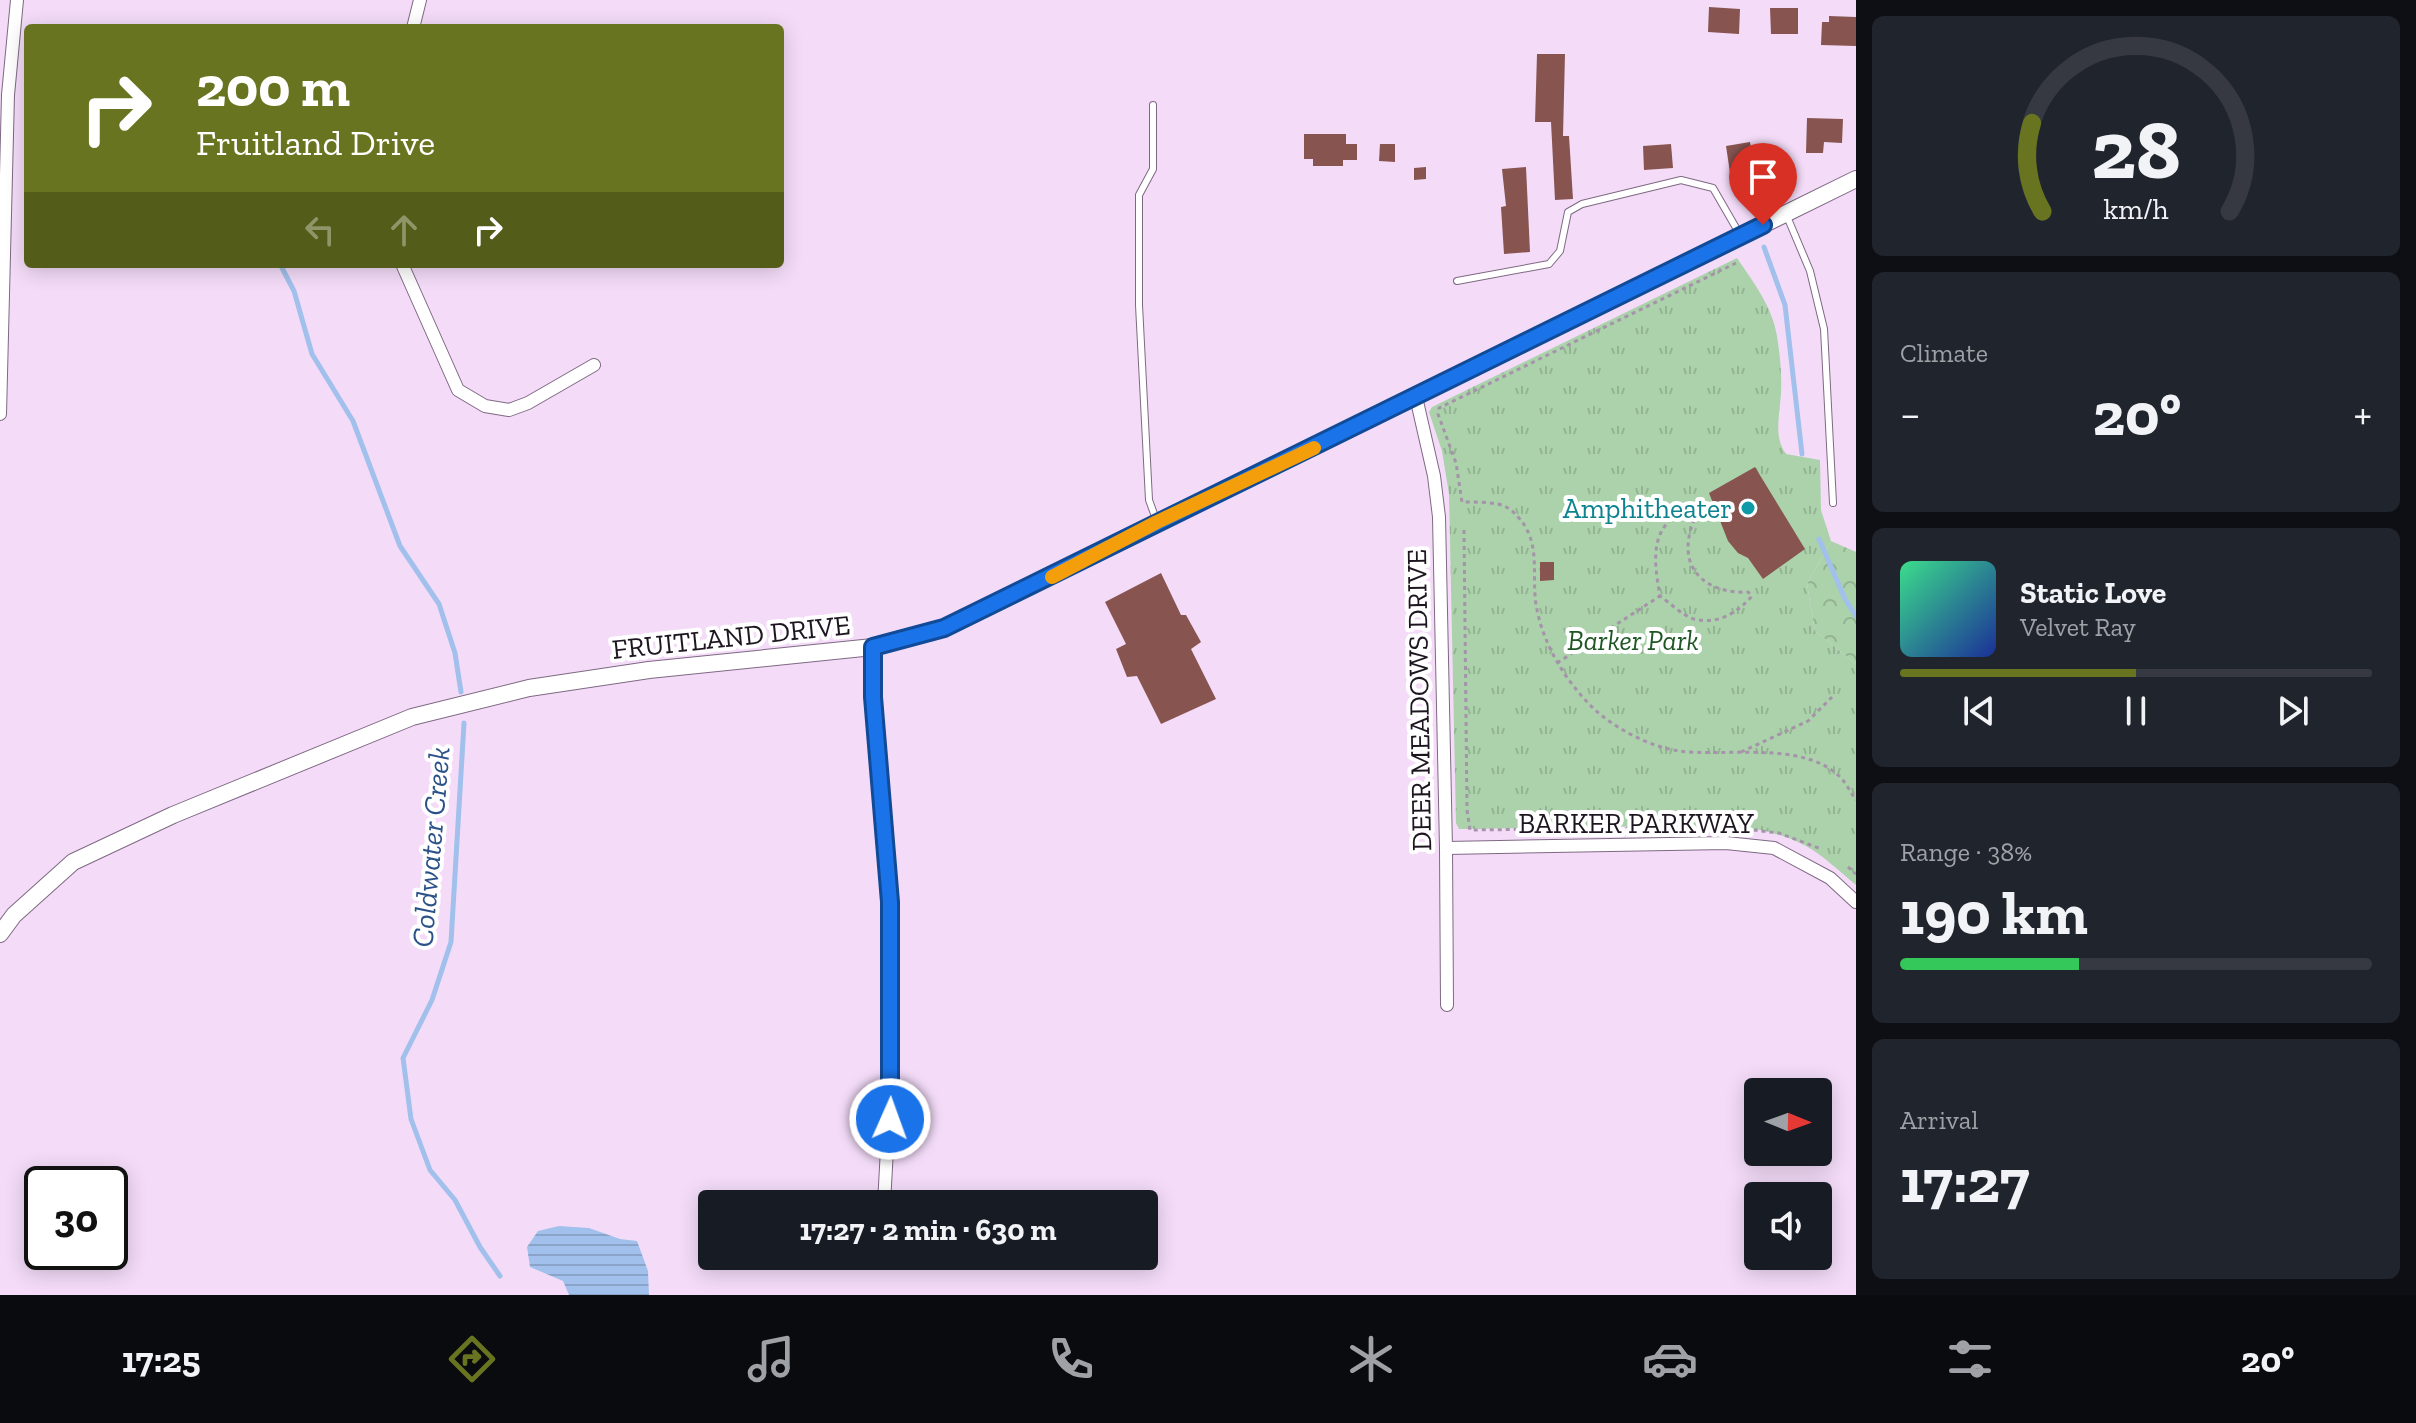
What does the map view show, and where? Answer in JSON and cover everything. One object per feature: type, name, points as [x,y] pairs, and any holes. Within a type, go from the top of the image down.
[{"type":"street","points":[[0,414],[3,192],[17,0]]},
{"type":"street","points":[[414,24],[420,0]]},
{"type":"street","name":"FRUITLAND DRIVE","points":[[0,934],[14,915],[73,862],[173,815],[412,717],[529,688],[649,670],[873,647],[944,628],[1856,179]]},
{"type":"street","points":[[404,268],[458,390],[485,406],[509,410],[528,403],[594,365]]},
{"type":"street","name":"DEER MEADOWS DRIVE","points":[[1416,397],[1434,476],[1439,517],[1447,1005]]},
{"type":"street","points":[[873,647],[873,697],[890,902],[891,1091],[885,1190]]},
{"type":"street","name":"BARKER PARKWAY","points":[[1446,848],[1726,843],[1774,848],[1830,878],[1856,902]]},
{"type":"lane","points":[[1153,105],[1153,169],[1139,195],[1139,305],[1149,500],[1157,522]]},
{"type":"lane","points":[[1457,281],[1549,264],[1560,251],[1568,212],[1582,204],[1681,180],[1713,188],[1741,236]]},
{"type":"lane","points":[[1786,214],[1810,271],[1824,329],[1833,503]]},
{"type":"path","points":[[1736,263],[1439,408],[1438,414],[1456,463],[1462,502],[1499,504],[1511,509],[1531,533],[1537,571],[1537,609],[1557,663],[1565,677],[1593,708],[1605,719],[1632,734],[1672,750],[1776,754],[1809,760],[1838,776],[1856,800]]},
{"type":"path","points":[[1688,509],[1696,512],[1689,536],[1689,562],[1695,573],[1709,586],[1732,593],[1748,592],[1752,596],[1738,612],[1722,619],[1692,619],[1660,596],[1654,558],[1659,536],[1677,514],[1688,509]]},
{"type":"path","points":[[1464,530],[1467,810],[1470,830],[1726,827],[1779,833],[1821,849]]},
{"type":"path","points":[[1557,663],[1660,596]]},
{"type":"path","points":[[1577,631],[1595,656]]},
{"type":"path","points":[[1740,752],[1808,721],[1832,697]]},
{"type":"path","points":[[1848,867],[1856,874]]},
{"type":"green space","name":"Barker Park","points":[[1737,258],[1762,295],[1775,325],[1781,372],[1778,425],[1782,447],[1786,454],[1820,460],[1821,510],[1831,541],[1807,584],[1815,631],[1856,664],[1856,885],[1826,859],[1797,841],[1748,828],[1728,825],[1459,829],[1456,823],[1449,494],[1442,451],[1429,412],[1432,407]]},
{"type":"green space","points":[[1831,541],[1856,552],[1856,664],[1815,631],[1807,584]]},
{"type":"water","points":[[559,1226],[589,1228],[620,1239],[637,1241],[648,1271],[649,1295],[569,1295],[563,1281],[530,1267],[527,1247],[538,1231]]},
{"type":"building","points":[[1709,7],[1740,9],[1739,34],[1708,32]]},
{"type":"building","points":[[1770,8],[1798,8],[1798,34],[1771,34]]},
{"type":"building","points":[[1829,16],[1856,17],[1856,46],[1821,45],[1822,22],[1829,22]]},
{"type":"building","points":[[1537,54],[1565,54],[1563,136],[1569,136],[1573,199],[1555,200],[1551,122],[1535,122]]},
{"type":"building","points":[[1807,118],[1843,119],[1842,143],[1824,142],[1823,153],[1806,153]]},
{"type":"building","points":[[1304,134],[1346,134],[1346,144],[1357,144],[1357,160],[1343,160],[1343,166],[1313,166],[1313,159],[1304,159]]},
{"type":"building","points":[[1750,142],[1756,182],[1732,186],[1726,146]]},
{"type":"building","points":[[1380,144],[1395,144],[1395,162],[1379,161]]},
{"type":"building","points":[[1671,144],[1673,168],[1644,170],[1643,146]]},
{"type":"building","points":[[1426,167],[1426,179],[1414,180],[1414,168]]},
{"type":"building","points":[[1526,167],[1530,252],[1504,254],[1501,207],[1506,206],[1502,169]]},
{"type":"building","name":"Amphitheater","points":[[1755,467],[1805,549],[1763,579],[1748,558],[1738,553],[1728,541],[1709,493]]},
{"type":"building","points":[[1540,562],[1554,562],[1554,580],[1540,581]]},
{"type":"building","points":[[1161,573],[1181,615],[1186,615],[1201,642],[1191,649],[1216,699],[1161,724],[1137,676],[1127,677],[1116,649],[1126,644],[1105,602]]},
{"type":"waterway","points":[[1764,247],[1785,305],[1802,454]]},
{"type":"waterway","name":"Coldwater Creek","points":[[282,268],[294,291],[312,354],[353,421],[400,546],[439,604],[455,653],[461,692]]},
{"type":"waterway","points":[[1819,539],[1845,599],[1856,616]]},
{"type":"waterway","name":"Coldwater Creek","points":[[464,723],[451,942],[432,1000],[403,1058],[411,1119],[430,1170],[455,1200],[480,1247],[500,1276]]},
{"type":"slow traffic","points":[[1052,577],[1157,522],[1314,448]]},
{"type":"place","name":"Amphitheater","points":[[1748,508]]},
{"type":"route","points":[[890,1119],[890,902],[873,697],[873,647],[944,628],[1063,572],[1157,522],[1229,490],[1763,225]]}]
